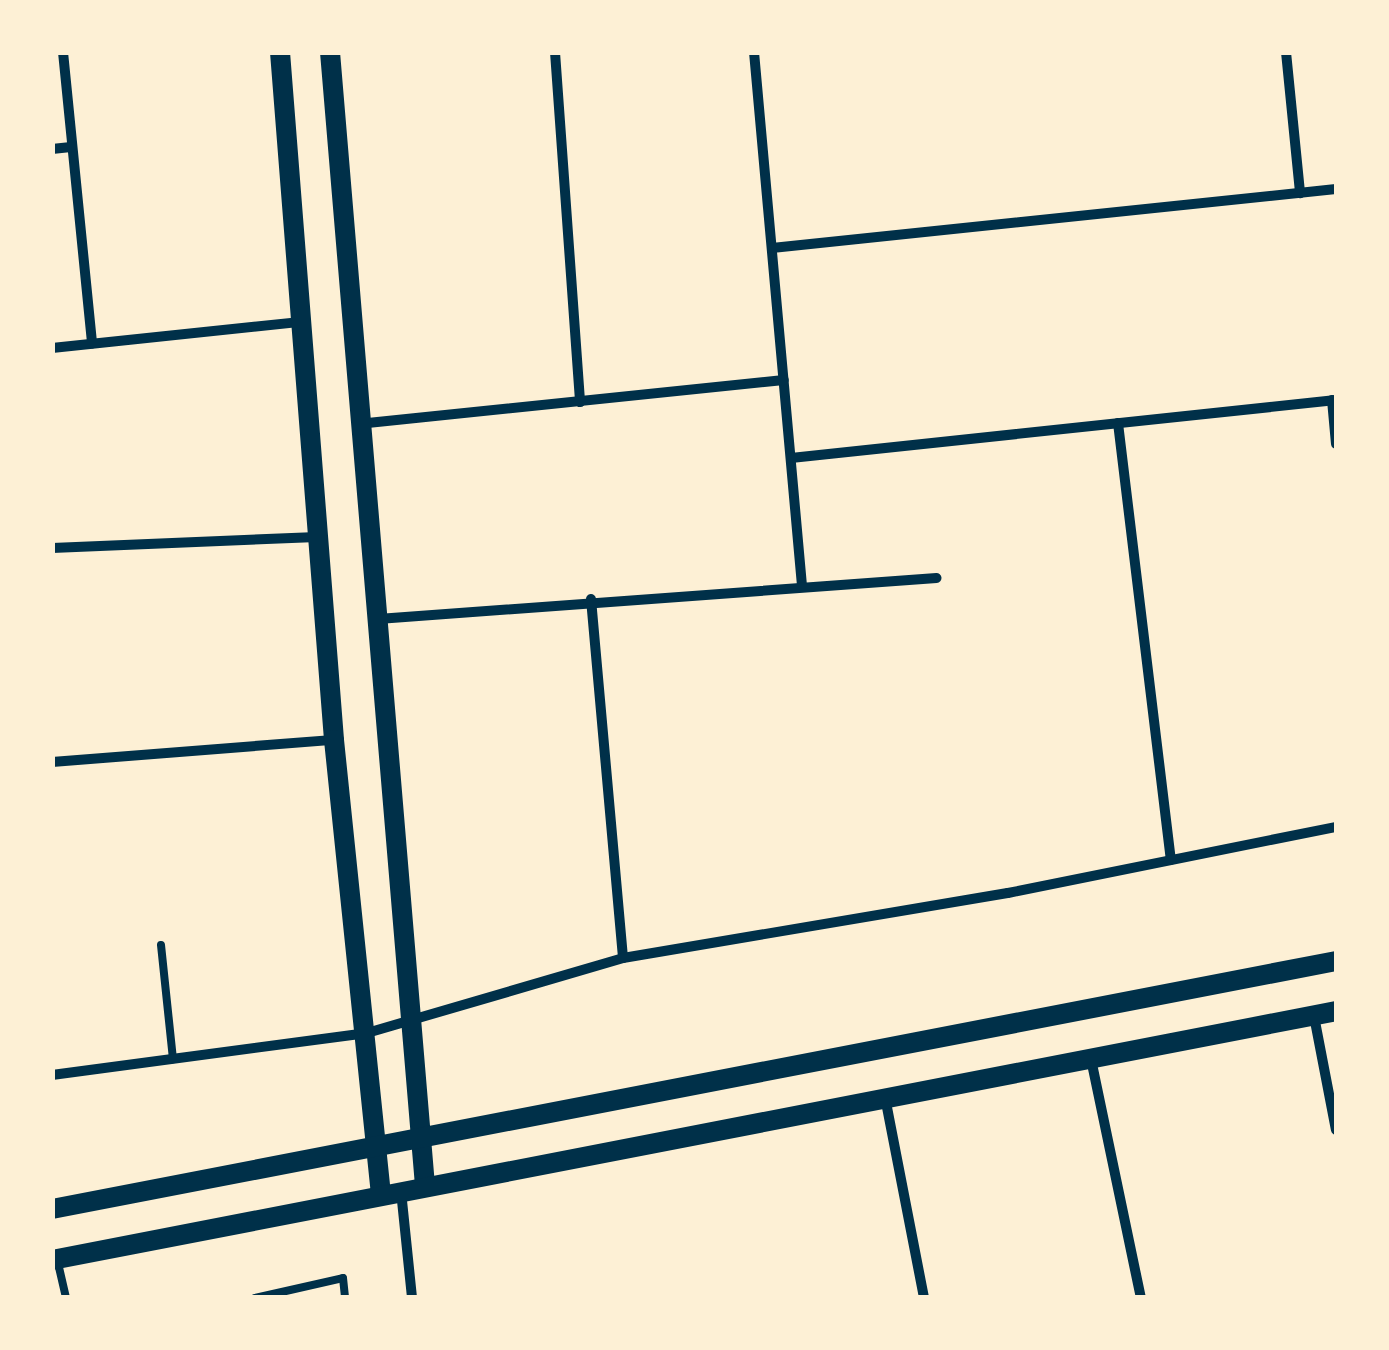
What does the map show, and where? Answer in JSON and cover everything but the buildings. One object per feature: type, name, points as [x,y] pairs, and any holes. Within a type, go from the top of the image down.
[{"type":"main road","points":[[280,52],[334,740],[377,1149],[391,1192]]},
{"type":"main road","points":[[330,52],[358,424],[414,1017],[425,1186]]},
{"type":"main road","points":[[52,1209],[1336,960]]},
{"type":"main road","points":[[55,1260],[885,1096],[1336,1012]]},
{"type":"street","points":[[63,52],[92,344]]},
{"type":"street","points":[[554,52],[580,402]]},
{"type":"street","points":[[754,52],[802,586]]},
{"type":"street","points":[[1286,52],[1300,192]]},
{"type":"street","points":[[52,149],[71,147]]},
{"type":"street","points":[[772,248],[1336,190]]},
{"type":"street","points":[[52,348],[301,322]]},
{"type":"street","points":[[358,424],[784,380]]},
{"type":"street","points":[[791,458],[1334,400],[1336,444]]},
{"type":"street","points":[[1118,422],[1171,860]]},
{"type":"street","points":[[52,548],[318,537]]},
{"type":"street","points":[[375,620],[591,599],[936,578]]},
{"type":"street","points":[[591,599],[623,958]]},
{"type":"street","points":[[52,762],[334,740]]},
{"type":"street","points":[[52,1074],[367,1033],[623,958],[1336,827]]},
{"type":"street","points":[[1314,1016],[1336,1130]]},
{"type":"street","points":[[1091,1060],[1141,1298]]},
{"type":"street","points":[[885,1096],[924,1298]]},
{"type":"street","points":[[391,1192],[412,1298]]},
{"type":"lane","points":[[161,945],[173,1059]]},
{"type":"lane","points":[[55,1260],[66,1298]]},
{"type":"lane","points":[[255,1298],[344,1278],[345,1298]]}]
